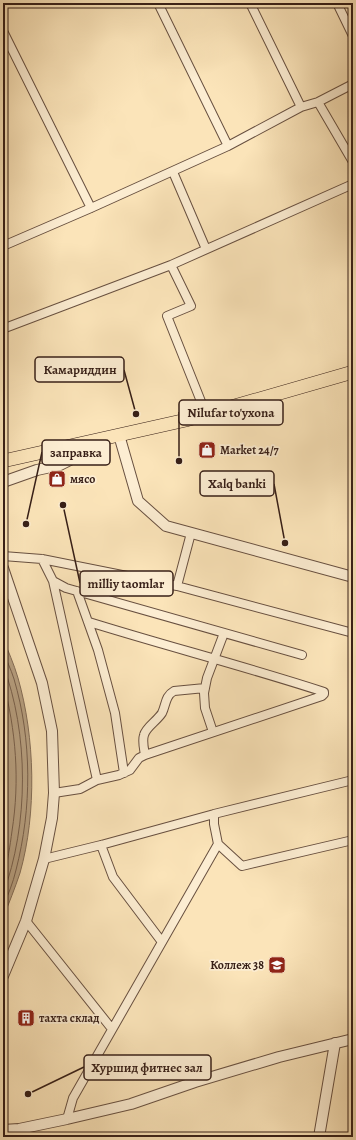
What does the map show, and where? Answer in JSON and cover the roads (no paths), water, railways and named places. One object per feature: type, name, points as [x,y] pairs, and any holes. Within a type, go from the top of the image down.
[{"type":"main road","points":[[3,461],[186,420],[353,372]]},
{"type":"street","points":[[158,3],[228,146]]},
{"type":"street","points":[[250,3],[301,107]]},
{"type":"street","points":[[336,3],[353,36]]},
{"type":"street","points":[[3,31],[91,208]]},
{"type":"street","points":[[4,244],[173,172],[228,146],[301,107],[318,102],[353,84]]},
{"type":"street","points":[[318,102],[353,162]]},
{"type":"street","points":[[173,172],[206,249]]},
{"type":"street","points":[[3,327],[5,328],[12,326],[171,265],[353,184]]},
{"type":"street","points":[[171,265],[191,306],[167,316],[206,414]]},
{"type":"street","points":[[120,434],[138,501],[166,526],[353,577]]},
{"type":"street","points":[[3,482],[37,470],[60,465],[70,460],[98,439]]},
{"type":"street","points":[[177,586],[191,533]]},
{"type":"street","points":[[3,556],[42,559],[177,586],[353,633]]},
{"type":"street","points":[[42,559],[53,581],[97,780]]},
{"type":"street","points":[[3,568],[42,684],[52,731],[54,793],[52,818],[44,859],[26,921],[3,976]]},
{"type":"street","points":[[53,581],[66,588],[302,655]]},
{"type":"street","points":[[77,591],[98,650],[115,713],[124,773]]},
{"type":"street","points":[[54,793],[80,789],[97,780],[124,773],[130,770],[139,758],[145,755],[322,696],[324,694],[324,692],[276,676],[158,644],[89,622]]},
{"type":"street","points":[[213,732],[205,708],[204,693],[207,678],[224,633]]},
{"type":"street","points":[[145,755],[143,738],[144,733],[162,712],[169,694],[174,691],[205,688]]},
{"type":"street","points":[[44,859],[214,814],[353,780]]},
{"type":"street","points":[[214,814],[214,824],[218,844],[242,866],[353,840]]},
{"type":"street","points":[[67,1119],[73,1098],[218,844]]},
{"type":"street","points":[[101,845],[113,878],[162,942]]},
{"type":"street","points":[[26,921],[112,1029]]},
{"type":"street","points":[[3,1130],[19,1129],[131,1104],[202,1079],[279,1057],[353,1039]]},
{"type":"street","points":[[319,1137],[335,1044]]},
{"type":"water","points":[[3,638],[13,663],[24,701],[31,750],[32,775],[29,826],[25,850],[20,873],[3,918]]},
{"type":"place","name":"Камариддин","points":[[136,414]]},
{"type":"place","name":"Market 24/7","points":[[207,450]]},
{"type":"place","name":"Nilufar to'yxona","points":[[179,461]]},
{"type":"place","name":"мясо","points":[[57,479]]},
{"type":"place","name":"milliy taomlar","points":[[63,505]]},
{"type":"place","name":"заправка","points":[[26,524]]},
{"type":"place","name":"Xalq banki","points":[[285,543]]},
{"type":"place","name":"Коллеж 38","points":[[277,965]]},
{"type":"place","name":"тахта склад","points":[[26,1018]]},
{"type":"place","name":"Хуршид фитнес зал","points":[[28,1094]]}]
